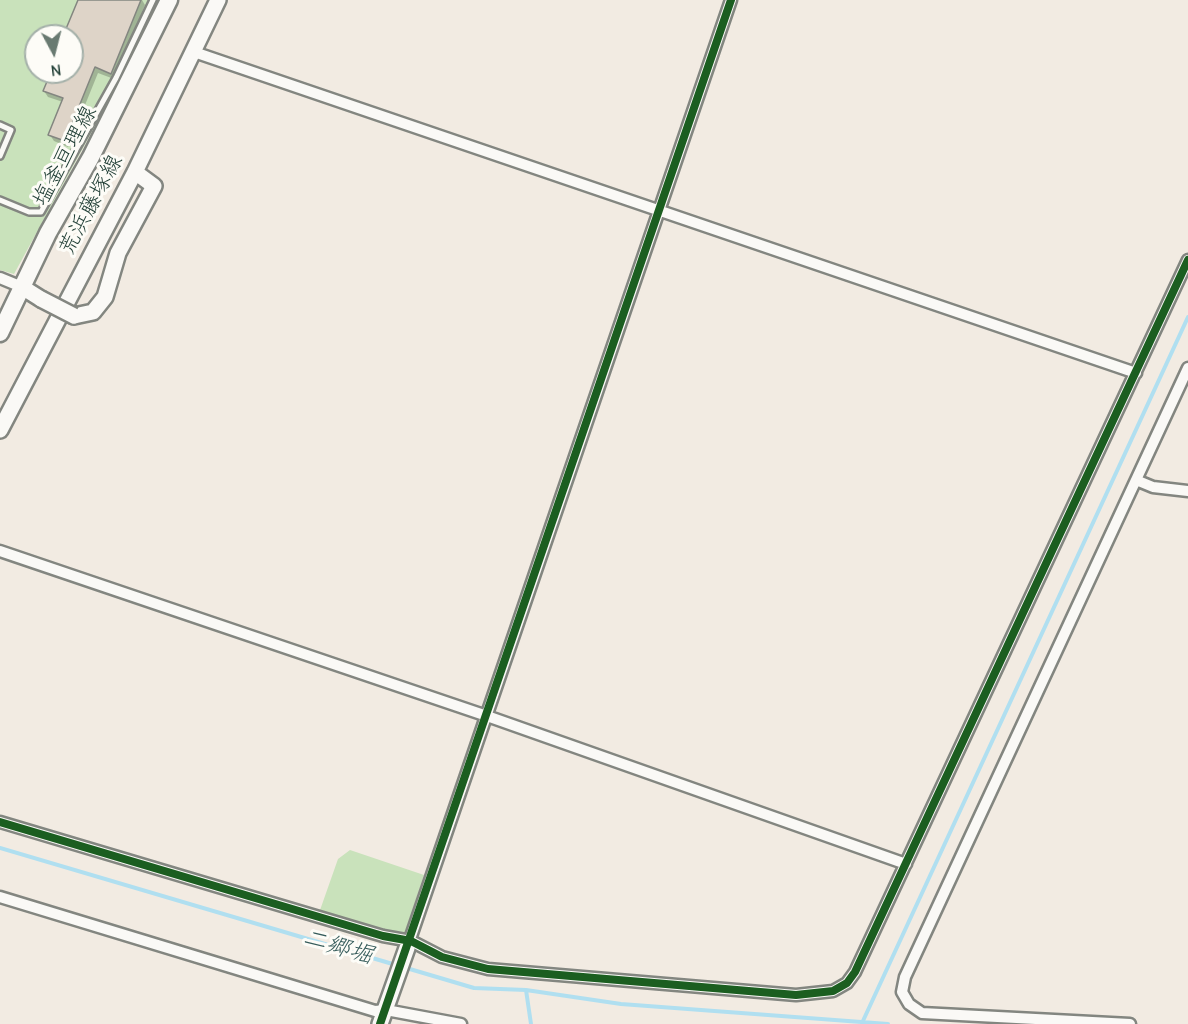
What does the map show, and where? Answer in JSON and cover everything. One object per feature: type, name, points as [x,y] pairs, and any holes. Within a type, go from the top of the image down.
[{"type":"main road","name":"塩釜亘理線","points":[[0,333],[170,0]]},
{"type":"street","name":"荒浜藤塚線","points":[[0,430],[135,172],[218,0]]},
{"type":"street","points":[[386,1011],[731,0]]},
{"type":"street","points":[[194,52],[1136,373]]},
{"type":"street","points":[[0,278],[22,287],[74,316],[93,312],[105,297],[118,253],[154,186],[135,172]]},
{"type":"street","points":[[0,822],[488,969],[796,995],[818,995],[833,991],[847,983],[855,972],[1188,260]]},
{"type":"street","points":[[1130,1024],[922,1013],[909,1005],[902,992],[905,977],[1188,368]]},
{"type":"street","points":[[1136,480],[1153,487],[1188,491]]},
{"type":"street","points":[[0,551],[487,716],[906,864]]},
{"type":"street","points":[[0,897],[375,1011],[461,1024]]},
{"type":"lane","points":[[0,200],[29,213],[41,212],[116,78],[153,0]]},
{"type":"lane","points":[[0,125],[11,130],[0,156]]},
{"type":"green space","points":[[0,0],[160,0],[150,26],[14,274],[0,270]]},
{"type":"green space","points":[[350,850],[424,875],[405,932],[391,934],[319,913],[338,859]]},
{"type":"building","points":[[78,0],[141,0],[111,74],[95,67],[65,141],[48,135],[63,98],[43,91],[46,84],[84,84],[84,24],[68,24]]},
{"type":"waterway","points":[[862,1023],[1188,317]]},
{"type":"waterway","name":"二郷堀","points":[[0,848],[396,965]]},
{"type":"waterway","name":"二郷堀","points":[[403,967],[474,988],[526,990],[621,1004],[888,1024]]},
{"type":"waterway","points":[[526,990],[531,1024]]},
{"type":"cycle path","points":[[380,1024],[731,0]]},
{"type":"cycle path","points":[[0,822],[383,936],[411,941],[442,957],[488,969],[796,995],[833,991],[847,983],[855,972],[1188,260]]}]
